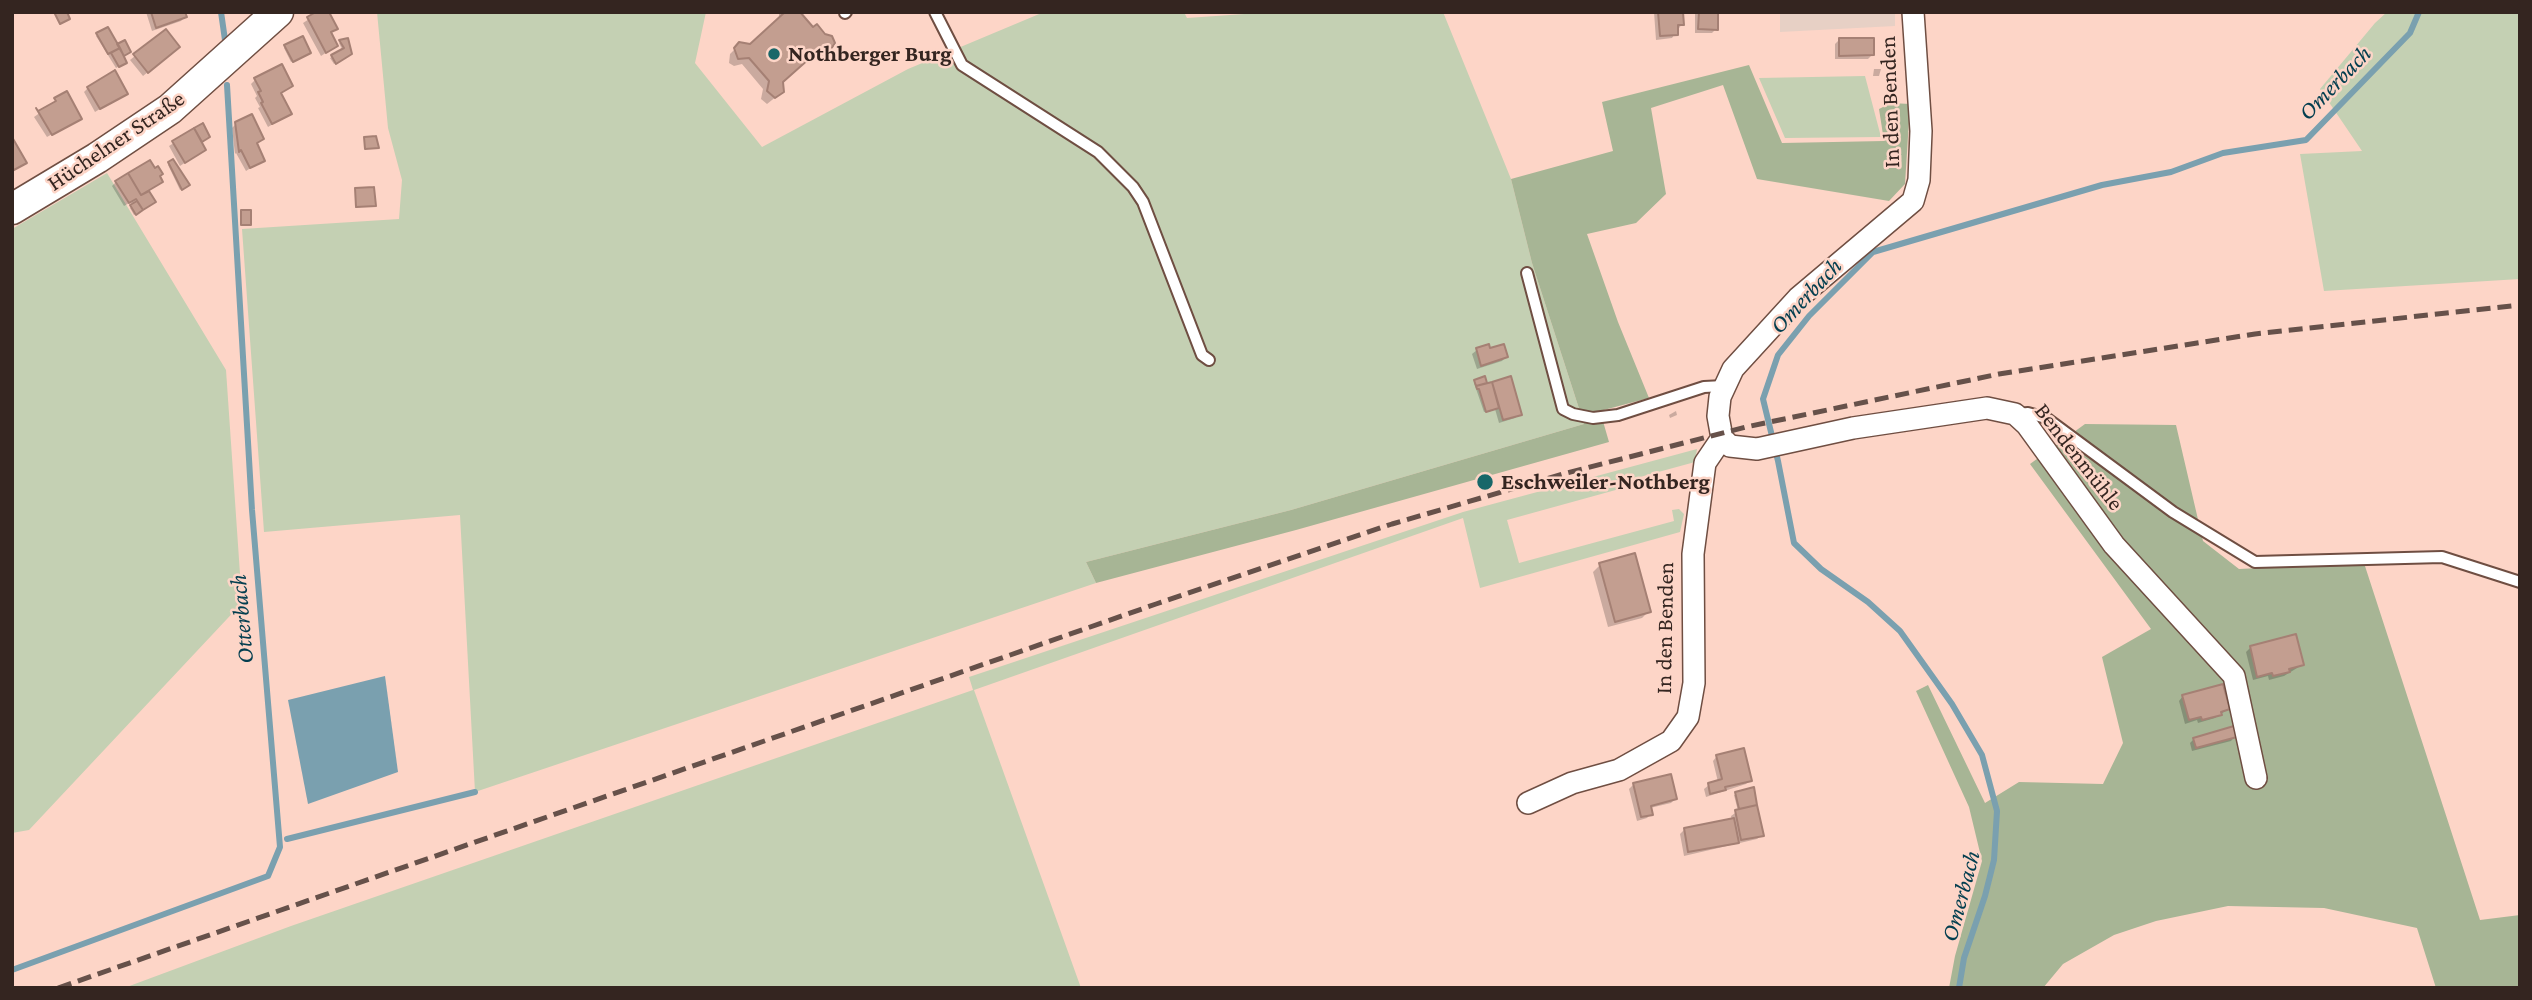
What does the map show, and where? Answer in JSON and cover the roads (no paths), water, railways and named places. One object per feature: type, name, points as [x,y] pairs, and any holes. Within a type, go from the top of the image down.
[{"type":"street","name":"Hüchelner Straße","points":[[12,209],[97,158],[170,109],[278,12]]},
{"type":"street","name":"In den Benden","points":[[1528,803],[1572,783],[1619,769],[1640,758],[1671,741],[1688,716],[1694,683],[1693,554],[1705,463],[1739,445],[1718,415],[1724,386],[1733,369],[1798,298],[1913,201],[1919,180],[1921,131],[1913,12]]},
{"type":"street","name":"Bendenmühle","points":[[1739,445],[1987,408],[2015,414],[2027,425],[2114,545],[2234,676],[2256,778]]},
{"type":"lane","points":[[935,12],[962,65],[1098,152],[1133,187],[1143,202],[1202,355],[1209,360]]},
{"type":"lane","points":[[1527,273],[1563,409],[1593,418],[1618,415],[1704,387],[1724,386]]},
{"type":"lane","points":[[2015,414],[2028,413],[2046,418],[2173,512],[2255,562],[2442,556],[2520,582]]},
{"type":"water","points":[[385,676],[398,772],[308,804],[288,700]]},
{"type":"waterway","name":"Otterbach","points":[[221,12],[225,40]]},
{"type":"waterway","name":"Omerbach","points":[[1959,988],[1964,958],[1994,860],[1997,811],[1982,755],[1952,704],[1900,631],[1868,602],[1821,569],[1794,543],[1763,399],[1778,355],[1809,316],[1873,252],[2102,185],[2171,172],[2223,153],[2306,140],[2410,33],[2419,12]]},
{"type":"waterway","name":"Otterbach","points":[[12,970],[268,876],[280,847],[252,510],[227,85]]},
{"type":"waterway","points":[[287,839],[475,792]]},
{"type":"railway","points":[[58,988],[1156,604],[1392,524],[1563,474],[1746,427],[1999,374],[2255,334],[2520,305]]},
{"type":"place","name":"Nothberger Burg","points":[[774,54]]},
{"type":"place","name":"Eschweiler-Nothberg","points":[[1485,482]]}]
